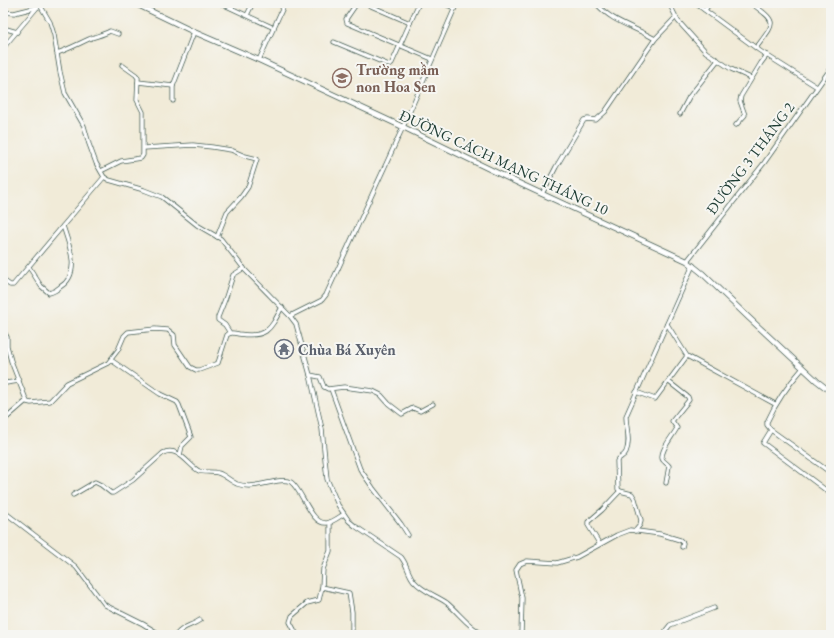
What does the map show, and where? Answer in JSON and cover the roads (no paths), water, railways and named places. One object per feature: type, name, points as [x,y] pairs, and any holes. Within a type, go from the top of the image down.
[{"type":"main road","name":"ĐƯỜNG CÁCH MẠNG THÁNG 10","points":[[134,3],[194,32],[259,60],[403,127],[542,194],[687,261],[831,392]]},
{"type":"street","points":[[220,3],[274,28]]},
{"type":"street","points":[[247,15],[253,3]]},
{"type":"street","points":[[259,60],[286,3]]},
{"type":"street","points":[[357,3],[346,19],[347,23],[432,59]]},
{"type":"street","points":[[364,3],[410,23]]},
{"type":"street","points":[[334,42],[389,65],[392,63],[420,3]]},
{"type":"street","points":[[443,3],[454,8]]},
{"type":"street","points":[[290,316],[322,300],[326,295],[403,127],[457,3]]},
{"type":"street","points":[[596,3],[623,24],[643,32],[655,39]]},
{"type":"street","points":[[670,3],[676,17],[706,52],[731,69],[752,78]]},
{"type":"street","points":[[694,3],[767,56],[817,87]]},
{"type":"street","points":[[705,10],[710,3]]},
{"type":"street","points":[[751,3],[769,16],[772,22],[771,28],[756,48]]},
{"type":"street","points":[[3,12],[14,13],[40,5]]},
{"type":"street","points":[[3,48],[40,5]]},
{"type":"street","points":[[40,5],[53,30],[65,93],[84,126],[96,163],[104,177],[109,180],[162,197],[186,217],[217,237],[244,268],[290,316],[299,331],[322,429],[325,473],[338,505],[349,521],[361,531],[401,557],[410,576],[420,587],[448,604],[465,622],[484,635]]},
{"type":"street","points":[[542,194],[584,120],[588,118],[596,120],[605,112],[655,39],[676,17]]},
{"type":"street","points":[[3,28],[18,32]]},
{"type":"street","points":[[57,53],[76,46],[91,38],[110,32],[118,34]]},
{"type":"street","points":[[173,101],[173,86],[194,32]]},
{"type":"street","points":[[736,124],[745,115],[740,98],[767,56]]},
{"type":"street","points":[[680,114],[688,97],[718,60]]},
{"type":"street","points":[[101,171],[121,161],[141,158],[143,155],[143,112],[137,100],[138,82],[136,75],[122,65]]},
{"type":"street","name":"ĐƯỜNG 3 THÁNG 2","points":[[687,261],[764,163],[831,68]]},
{"type":"street","points":[[138,82],[173,86]]},
{"type":"street","points":[[144,148],[193,145],[231,150],[257,159],[245,192],[227,212],[217,237]]},
{"type":"street","points":[[3,280],[10,285],[13,285],[104,177]]},
{"type":"street","points":[[29,267],[41,286],[49,293],[68,282],[71,274],[72,253],[62,226]]},
{"type":"street","points":[[635,530],[640,525],[641,520],[635,499],[632,494],[620,491],[617,487],[617,461],[619,458],[624,456],[626,452],[628,436],[626,416],[693,265]]},
{"type":"street","points":[[230,333],[225,324],[218,320],[218,317],[233,275],[244,268]]},
{"type":"street","points":[[230,333],[252,336],[266,332],[270,328],[282,307]]},
{"type":"street","points":[[667,324],[687,356],[775,404]]},
{"type":"street","points":[[26,401],[31,403],[50,401],[65,384],[105,365],[111,360],[120,347],[125,333],[128,332],[155,328],[166,329],[172,333],[174,345],[190,367],[196,370],[218,363],[225,338],[230,333]]},
{"type":"street","points":[[3,330],[7,336],[9,354],[26,401]]},
{"type":"street","points":[[636,392],[655,399],[687,356]]},
{"type":"street","points":[[111,360],[160,394],[177,402],[191,437],[182,446],[180,455]]},
{"type":"street","points":[[803,368],[775,404],[766,424],[771,430],[831,473]]},
{"type":"street","points":[[310,375],[320,376],[326,389],[344,387],[374,391],[381,395],[389,404],[403,415],[413,408],[420,411],[433,404]]},
{"type":"street","points":[[3,380],[6,383],[19,381]]},
{"type":"street","points":[[666,483],[668,466],[662,458],[667,444],[677,428],[672,421],[689,400],[688,397],[668,382]]},
{"type":"street","points":[[331,389],[360,469],[408,535]]},
{"type":"street","points":[[3,421],[26,401]]},
{"type":"street","points":[[771,430],[763,443],[831,494]]},
{"type":"street","points":[[73,495],[95,482],[113,493],[133,480],[163,453],[168,452],[180,455],[199,471],[219,473],[239,485],[255,486],[284,480],[292,482],[317,520],[326,523],[344,514]]},
{"type":"street","points":[[600,544],[588,525],[588,522],[620,491]]},
{"type":"street","points":[[3,511],[76,567],[105,605],[161,635]]},
{"type":"street","points":[[297,635],[292,626],[291,619],[306,603],[319,600],[322,587],[323,569],[330,546],[330,522]]},
{"type":"street","points":[[521,635],[522,598],[516,573],[518,565],[530,561],[562,562],[577,557],[620,533],[630,530],[680,540],[682,547]]},
{"type":"street","points":[[322,587],[349,593],[351,601],[352,635]]},
{"type":"street","points":[[665,635],[666,630],[670,625],[714,608]]},
{"type":"street","points":[[176,635],[180,629],[195,624],[200,620]]},
{"type":"place","name":"Trường mầm non Hoa Sen","points":[[342,78]]},
{"type":"place","name":"Chùa Bá Xuyên","points":[[284,349]]}]
